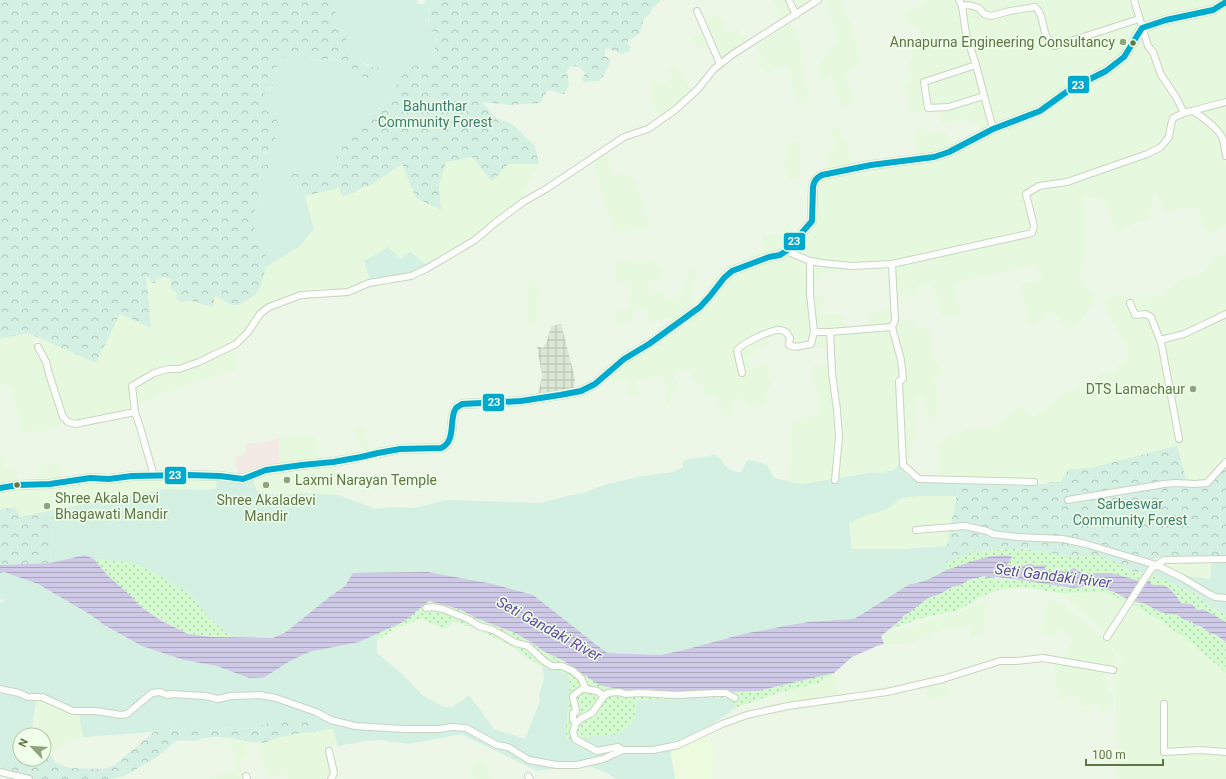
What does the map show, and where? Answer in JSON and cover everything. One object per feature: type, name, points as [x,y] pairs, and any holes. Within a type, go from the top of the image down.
[{"type":"main road","points":[[0,488],[18,485],[50,484],[90,478],[220,476],[243,479],[266,470],[333,462],[400,450],[444,447],[450,435],[452,417],[456,408],[459,406],[467,403],[521,401],[560,395],[587,388],[595,384],[624,359],[649,344],[700,307],[724,278],[732,271],[769,257],[780,255],[786,251],[812,222],[814,182],[822,175],[934,157],[949,152],[993,129],[1040,111],[1072,88],[1106,71],[1124,57],[1142,28],[1166,20],[1213,10],[1226,2]]},
{"type":"street","points":[[789,0],[796,15]]},
{"type":"street","points":[[154,476],[135,412],[132,386],[154,373],[168,369],[179,369],[200,362],[236,344],[244,336],[260,314],[268,307],[301,294],[348,292],[369,284],[411,276],[426,269],[475,240],[494,223],[523,202],[546,189],[624,137],[654,126],[698,89],[714,69],[733,54],[818,0]]},
{"type":"street","points":[[1134,0],[1148,46],[1153,52],[1161,75],[1176,97],[1184,113]]},
{"type":"street","points":[[993,129],[966,34],[960,3],[979,8],[984,14],[991,16],[1035,7],[1038,9],[1045,34],[1049,42],[1055,46],[1139,19]]},
{"type":"street","points":[[697,11],[720,64]]},
{"type":"street","points":[[976,65],[924,82],[928,108],[948,107],[984,96]]},
{"type":"street","points":[[786,251],[810,261],[852,266],[892,264],[1032,233],[1034,226],[1026,194],[1039,186],[1067,182],[1147,154],[1161,147],[1169,137],[1173,118],[1184,113],[1226,102]]},
{"type":"street","points":[[1192,111],[1200,115],[1217,130],[1222,138],[1226,156]]},
{"type":"street","points":[[742,373],[737,351],[738,348],[766,333],[780,330],[786,332],[790,338],[789,345],[793,347],[811,344],[814,332],[810,294],[810,261]]},
{"type":"street","points":[[814,332],[830,332],[892,326],[896,321],[892,264]]},
{"type":"street","points":[[1130,303],[1135,315],[1146,314],[1151,317],[1160,340],[1179,440]]},
{"type":"street","points":[[1160,340],[1184,334],[1226,314]]},
{"type":"street","points":[[892,326],[901,360],[903,379],[899,381],[903,465],[919,478],[1034,482]]},
{"type":"street","points":[[830,332],[832,373],[840,437],[835,480]]},
{"type":"street","points":[[38,347],[46,362],[63,417],[68,422],[75,424],[135,412]]},
{"type":"street","points":[[1068,500],[1164,484],[1206,483],[1226,462]]},
{"type":"street","points":[[916,530],[966,526],[993,534],[1017,537],[1063,539],[1086,544],[1156,565],[1181,577],[1215,597],[1226,598]]},
{"type":"street","points":[[1107,637],[1126,610],[1151,569],[1156,565],[1164,560],[1226,559]]},
{"type":"street","points":[[426,608],[432,607],[443,609],[468,619],[479,626],[494,630],[516,642],[528,646],[544,661],[552,666],[562,666],[573,671],[581,678],[586,689]]},
{"type":"street","points":[[0,688],[28,697],[42,697],[73,711],[96,711],[121,715],[127,714],[148,695],[155,692],[160,692],[167,695],[205,696],[218,699],[231,696],[260,695],[276,698],[316,712],[331,720],[355,726],[403,729],[466,728],[497,745],[508,747],[529,760],[557,765],[577,765],[603,759],[623,750],[653,750],[678,745],[722,724],[747,715],[788,706],[887,692],[943,679],[1000,661],[1043,658],[1113,670]]},
{"type":"street","points":[[576,723],[573,720],[573,713],[576,712],[576,707],[573,701],[573,696],[582,688],[597,691],[604,696]]},
{"type":"street","points":[[623,750],[618,747],[597,751],[575,739],[573,732],[576,723],[592,713],[604,696],[608,693],[618,692],[626,694],[640,692],[676,695],[726,693],[735,698]]},
{"type":"street","points":[[1164,704],[1164,752],[1200,750],[1226,752]]},
{"type":"street","points":[[329,751],[334,773],[331,779]]},
{"type":"street","points":[[0,772],[29,779]]},
{"type":"shaded area","points":[[773,0],[814,0],[790,16],[781,20]]},
{"type":"shaded area","points":[[842,0],[854,33],[860,64],[845,72],[854,102],[842,110],[831,76],[822,82],[817,68],[838,40],[825,1]]},
{"type":"shaded area","points":[[924,0],[1225,0],[1210,10],[1143,24],[1137,18],[1071,37],[1056,44],[1050,42],[1037,6],[1003,10],[986,14],[976,4],[958,1],[968,51],[991,126],[980,132],[976,122],[971,125],[967,118],[940,124],[938,110],[910,112],[903,85],[911,78],[907,62],[913,59],[911,44],[922,40],[918,25],[905,25],[905,12],[925,4]]},
{"type":"shaded area","points":[[1226,4],[1226,100],[1184,110],[1165,79],[1143,29]]},
{"type":"shaded area","points":[[964,8],[977,10],[982,17],[989,18],[1035,8],[1046,42],[1051,46],[1138,22],[1140,27],[1117,60],[1037,109],[992,125],[975,61]]},
{"type":"shaded area","points":[[718,14],[724,25],[722,27],[727,35],[739,29],[746,42],[718,62],[711,45],[697,50],[692,37],[704,32],[701,24]]},
{"type":"shaded area","points":[[789,24],[793,26],[803,56],[801,59],[810,102],[798,104],[787,65],[764,74],[759,63],[763,62],[756,45]]},
{"type":"shaded area","points":[[1141,33],[1146,49],[1152,54],[1180,112],[1168,118],[1166,136],[1159,143],[1095,170],[1025,193],[1031,226],[1029,229],[924,255],[892,260],[867,262],[830,261],[805,257],[790,249],[811,226],[817,179],[882,166],[923,161],[1007,125],[1107,71]]},
{"type":"shaded area","points":[[676,65],[691,89],[672,110],[661,116],[651,100],[650,82],[657,81],[660,85],[672,79],[669,69]]},
{"type":"shaded area","points":[[1226,104],[1226,151],[1223,133],[1219,127],[1203,113],[1204,111]]},
{"type":"shaded area","points":[[1191,114],[1196,115],[1202,122],[1215,132],[1221,142],[1226,168],[1226,224],[1211,233],[1207,233],[1204,228],[1199,209],[1193,208],[1189,210],[1185,207],[1166,213],[1163,210],[1154,188],[1150,219],[1134,223],[1122,231],[1114,229],[1105,201],[1093,197],[1085,198],[1083,206],[1086,218],[1083,226],[1086,241],[1079,278],[1096,299],[1081,321],[1065,329],[1056,312],[1042,314],[1043,320],[1030,326],[1020,285],[1042,279],[1036,264],[955,283],[954,304],[959,303],[961,315],[948,317],[940,313],[933,283],[918,286],[917,294],[895,295],[894,266],[1011,239],[1034,238],[1036,230],[1030,195],[1038,190],[1072,185],[1142,158],[1169,142],[1173,136],[1174,119]]},
{"type":"shaded area","points":[[838,127],[843,138],[847,140],[852,166],[834,171],[828,170],[827,153],[836,152],[830,130]]},
{"type":"shaded area","points":[[927,128],[929,135],[946,131],[952,146],[916,155],[914,131]]},
{"type":"shaded area","points":[[801,141],[799,178],[789,180],[784,164],[786,143]]},
{"type":"shaded area","points":[[608,153],[612,176],[627,174],[635,179],[650,227],[615,232],[599,186],[594,161]]},
{"type":"shaded area","points":[[472,157],[508,164],[539,164],[515,205],[441,259],[428,266],[401,260],[370,281],[338,289],[322,288],[299,292],[260,313],[235,342],[237,369],[167,391],[136,406],[96,419],[77,422],[66,418],[39,338],[96,362],[120,314],[150,328],[146,273],[155,280],[164,277],[171,279],[171,289],[177,293],[176,298],[185,302],[193,301],[208,307],[215,303],[214,298],[216,296],[220,297],[231,305],[240,304],[252,299],[263,280],[264,268],[299,247],[314,229],[305,196],[339,187],[343,197],[374,183],[403,164],[416,198],[441,210],[439,186],[445,162]]},
{"type":"shaded area","points":[[787,224],[794,232],[786,245],[788,247],[776,254],[753,261],[749,255],[763,252],[763,235],[781,234]]},
{"type":"shaded area","points":[[787,253],[808,261],[812,331],[811,340],[800,345],[791,344],[790,334],[786,328],[778,328],[769,334],[769,343],[748,357],[751,369],[767,364],[768,366],[769,379],[771,380],[772,388],[766,390],[767,403],[747,408],[745,398],[733,400],[734,413],[719,416],[717,398],[705,395],[700,383],[694,384],[687,368],[673,373],[680,388],[671,395],[671,403],[666,403],[666,393],[668,392],[662,375],[637,380],[640,395],[630,396],[629,382],[626,380],[612,382],[607,375],[687,318],[733,272]]},
{"type":"shaded area","points":[[1226,255],[1226,311],[1182,333],[1158,339],[1179,442],[1181,442],[1162,341],[1226,317],[1226,459],[1206,481],[1196,483],[1186,479],[1177,446],[1090,468],[1069,469],[1060,482],[939,477],[937,446],[950,436],[970,429],[997,427],[1018,406],[1033,417],[1066,393],[1100,375],[1114,370],[1127,359],[1126,347],[1105,307],[1104,300],[1110,295],[1132,299],[1159,296],[1165,293],[1181,279],[1198,276],[1216,256]]},
{"type":"shaded area","points":[[616,261],[644,264],[657,262],[663,271],[662,279],[649,280],[649,294],[664,290],[666,300],[681,297],[690,267],[697,270],[694,284],[694,302],[690,307],[691,310],[673,323],[669,317],[648,323],[646,308],[633,310],[633,320],[617,325],[614,312],[629,308],[631,283],[615,283]]},
{"type":"shaded area","points":[[812,265],[839,266],[842,268],[842,271],[819,273],[820,280],[812,281]]},
{"type":"shaded area","points":[[535,281],[539,290],[537,298],[537,325],[529,325],[527,313],[527,283]]},
{"type":"shaded area","points":[[822,295],[825,303],[820,306],[821,315],[843,314],[844,327],[816,329],[812,297]]},
{"type":"shaded area","points":[[892,308],[894,321],[890,324],[869,326],[869,314]]},
{"type":"shaded area","points":[[907,319],[914,321],[918,328],[930,329],[933,337],[930,339],[935,360],[941,368],[941,373],[935,376],[937,414],[933,420],[929,418],[927,414],[923,396],[916,399],[914,430],[916,431],[917,440],[913,441],[911,457],[906,462],[903,456],[901,382],[894,324]]},
{"type":"shaded area","points":[[561,324],[575,378],[574,390],[538,395],[542,376],[537,346],[543,348],[547,341],[551,326]]},
{"type":"shaded area","points":[[890,330],[896,350],[900,450],[898,465],[894,470],[838,478],[841,433],[832,335]]},
{"type":"shaded area","points":[[28,333],[38,351],[65,422],[57,428],[22,433],[11,388],[0,383],[0,339]]},
{"type":"shaded area","points":[[815,335],[828,335],[827,348],[813,348],[812,344]]},
{"type":"shaded area","points":[[813,366],[828,367],[837,433],[834,478],[801,484],[789,480],[792,430],[791,421],[818,415],[819,409],[817,392],[813,379]]},
{"type":"shaded area","points":[[362,426],[363,430],[365,430],[370,452],[362,454],[355,428]]},
{"type":"shaded area","points":[[302,435],[318,438],[319,460],[280,465],[279,438]]},
{"type":"shaded area","points":[[279,438],[280,465],[238,477],[235,457],[247,454],[245,444]]},
{"type":"shaded area","points":[[4,455],[6,470],[15,468],[19,482],[0,486],[0,456]]},
{"type":"shaded area","points":[[58,463],[62,480],[40,480],[38,466]]},
{"type":"shaded area","points":[[335,465],[338,495],[299,493],[288,495],[271,494],[257,491],[252,478],[270,471]]},
{"type":"shaded area","points":[[217,478],[216,489],[167,489],[20,517],[15,507],[0,510],[0,491],[89,479]]},
{"type":"shaded area","points":[[919,496],[956,496],[947,546],[902,549],[851,549],[849,523],[870,514],[888,509],[901,498]]},
{"type":"shaded area","points":[[1212,561],[1210,579],[1180,575],[1162,565],[1169,563]]},
{"type":"shaded area","points":[[1059,593],[1107,593],[1127,602],[1105,633]]},
{"type":"shaded area","points":[[987,599],[983,636],[971,638],[969,626],[941,630],[926,638],[907,644],[884,644],[881,636],[891,629],[891,632],[914,627],[930,620],[956,614]]},
{"type":"shaded area","points":[[1049,599],[1063,604],[1102,637],[1119,659],[1112,668],[1064,657],[1067,648],[1074,640],[1059,628],[1053,636],[1040,633]]},
{"type":"shaded area","points":[[1133,605],[1151,615],[1192,643],[1226,673],[1226,779],[1118,779],[1118,723],[1112,678],[1114,671],[1123,660],[1107,641]]},
{"type":"shaded area","points":[[1054,662],[1108,672],[1107,684],[1113,697],[1113,710],[1100,711],[1098,703],[1081,708],[1078,695],[1058,698]]},
{"type":"shaded area","points":[[834,673],[836,677],[838,697],[787,703],[784,691],[818,683]]},
{"type":"shaded area","points":[[945,681],[951,695],[927,698],[924,686]]},
{"type":"shaded area","points":[[37,695],[78,709],[83,737],[66,742],[52,752],[52,727],[32,727]]},
{"type":"shaded area","points":[[707,728],[714,754],[711,779],[675,779],[671,755],[673,745]]},
{"type":"shaded area","points":[[330,729],[333,730],[338,746],[332,749],[336,776],[335,779],[288,779],[287,773],[268,778],[258,743],[265,743],[280,737]]},
{"type":"shaded area","points":[[230,738],[244,741],[249,756],[241,759],[242,779],[209,779],[237,769]]},
{"type":"shaded area","points":[[482,759],[491,779],[475,779],[470,768]]},
{"type":"green space","points":[[0,0],[340,0],[339,6],[332,19],[333,25],[342,30],[346,35],[346,45],[348,51],[369,66],[379,68],[381,74],[374,75],[366,80],[361,74],[354,72],[335,58],[315,61],[304,56],[286,56],[281,59],[274,72],[265,82],[266,84],[270,83],[273,85],[265,93],[266,110],[280,125],[278,130],[273,133],[276,139],[273,148],[266,152],[260,162],[254,165],[251,170],[253,173],[264,165],[269,167],[265,175],[259,179],[257,185],[257,192],[261,198],[254,212],[255,232],[250,236],[251,241],[260,244],[266,255],[264,262],[261,265],[265,270],[263,280],[259,289],[253,296],[238,305],[232,305],[216,296],[214,298],[214,306],[212,307],[193,301],[180,302],[176,298],[177,293],[171,289],[171,279],[164,277],[156,280],[155,283],[152,283],[146,274],[151,328],[120,314],[96,363],[28,333],[0,339]]},
{"type":"green space","points":[[340,0],[416,0],[419,4],[424,4],[426,0],[443,0],[439,5],[429,7],[428,10],[427,28],[436,32],[434,61],[407,68],[381,108],[360,124],[338,167],[288,175],[305,196],[314,229],[299,247],[264,268],[261,266],[266,256],[264,251],[261,245],[251,241],[250,236],[255,231],[254,212],[261,198],[257,191],[256,185],[258,180],[265,175],[260,168],[253,173],[251,170],[254,165],[260,162],[276,139],[273,133],[278,122],[267,113],[264,108],[264,97],[267,91],[273,87],[265,84],[268,77],[274,72],[281,59],[286,56],[304,56],[311,60],[321,61],[335,58],[354,72],[361,74],[363,78],[370,78],[374,75],[378,75],[373,66],[363,62],[348,50],[346,45],[346,35],[342,30],[333,25],[332,19],[339,6]]},
{"type":"green space","name":"Bahunthar Community Forest","points":[[443,0],[661,0],[652,9],[650,14],[644,18],[640,33],[628,40],[627,43],[631,47],[629,51],[621,54],[607,48],[605,50],[605,56],[610,59],[605,74],[599,81],[584,82],[582,80],[585,73],[579,67],[571,66],[567,71],[569,85],[564,94],[547,91],[540,103],[510,105],[482,102],[496,118],[512,124],[535,146],[539,164],[508,164],[492,182],[472,157],[446,162],[439,186],[441,210],[416,198],[402,164],[374,183],[343,197],[339,188],[305,196],[288,175],[338,167],[335,148],[360,124],[381,108],[407,68],[434,61],[436,32],[427,31],[429,21],[428,13],[429,7],[439,5]]},
{"type":"green space","points":[[388,247],[401,259],[410,252],[428,266],[402,276],[370,281],[364,261]]},
{"type":"green space","name":"Sarbeswar Community Forest","points":[[1177,446],[1186,478],[1196,483],[1207,485],[1226,464],[1226,555],[1161,557],[1154,559],[1143,573],[1133,572],[1115,562],[1097,556],[1073,557],[1024,549],[1004,549],[970,553],[946,563],[947,546],[959,482],[990,484],[1047,484],[1047,482],[1060,482],[1069,469],[1090,468]]},
{"type":"green space","points":[[714,455],[721,459],[728,468],[735,472],[741,472],[746,462],[752,460],[767,465],[774,478],[801,484],[870,473],[879,473],[894,470],[898,465],[908,476],[918,482],[959,482],[956,496],[919,496],[901,498],[888,509],[870,514],[849,523],[852,549],[902,549],[947,546],[946,571],[920,584],[910,584],[854,619],[785,626],[743,634],[660,655],[607,653],[561,617],[493,584],[428,572],[353,574],[345,586],[286,632],[273,638],[232,638],[208,617],[189,593],[133,563],[94,559],[85,555],[50,563],[53,510],[167,489],[216,489],[217,478],[252,478],[257,491],[288,495],[299,493],[338,495],[376,509],[390,507],[415,508],[442,501],[453,500],[541,503],[583,493],[607,484],[642,476],[673,472],[683,468],[683,462],[685,460]]},
{"type":"green space","points":[[15,507],[20,517],[53,510],[50,563],[0,565],[0,510]]},
{"type":"green space","points":[[1212,561],[1226,561],[1226,596],[1212,594],[1180,575],[1210,579]]},
{"type":"green space","points":[[1158,568],[1226,600],[1226,615],[1209,606],[1195,594],[1151,575]]},
{"type":"green space","points":[[4,572],[38,584],[91,615],[104,625],[142,646],[184,660],[217,666],[249,678],[309,652],[359,642],[378,633],[377,653],[401,673],[422,695],[444,707],[452,707],[469,695],[494,729],[525,739],[540,701],[539,694],[544,679],[542,667],[568,674],[570,681],[566,740],[634,721],[637,700],[727,698],[737,707],[707,728],[673,745],[671,755],[675,779],[616,779],[609,774],[587,765],[537,771],[461,734],[409,744],[380,740],[338,746],[333,730],[276,720],[252,729],[193,725],[166,728],[154,732],[83,737],[78,709],[71,708],[37,695],[32,727],[12,727],[12,761],[0,762],[0,603],[6,600],[0,599],[0,573]]},
{"type":"green space","points":[[301,719],[330,729],[280,737],[265,743],[216,737],[203,738],[197,741],[178,740],[155,758],[124,776],[111,779],[33,779],[31,776],[0,769],[0,762],[12,761],[12,767],[52,767],[52,757],[56,763],[70,768],[104,769],[115,765],[154,732],[166,728],[193,725],[252,729],[276,720]]},
{"type":"sand","points":[[1004,549],[1024,549],[1073,557],[1097,556],[1115,562],[1133,572],[1160,578],[1195,594],[1209,606],[1226,615],[1226,622],[1209,612],[1197,610],[1189,603],[1181,603],[1179,598],[1167,587],[1154,585],[1112,573],[1082,573],[1070,569],[1065,572],[1061,570],[1048,571],[1042,565],[1037,566],[1029,563],[1017,569],[1011,570],[1007,565],[1012,557],[1006,556],[979,560],[946,571],[946,563],[970,553]]},
{"type":"sand","points":[[94,559],[133,563],[148,569],[189,593],[208,617],[232,638],[188,634],[178,629],[141,607],[107,575]]},
{"type":"sand","points":[[985,576],[998,579],[1038,582],[1072,588],[1096,586],[1106,589],[1133,602],[1144,603],[1160,612],[1176,614],[1184,620],[1191,621],[1198,627],[1202,627],[1208,632],[1225,640],[1226,673],[1192,643],[1151,615],[1138,607],[1107,593],[1100,592],[1059,593],[1024,587],[998,590],[985,595],[957,611],[928,616],[891,629],[902,619],[903,616],[928,598],[940,594],[952,587],[961,585],[968,580]]},
{"type":"sand","points":[[429,601],[459,609],[478,619],[515,633],[543,651],[573,667],[628,691],[650,689],[665,692],[758,691],[834,673],[818,683],[784,691],[737,707],[727,698],[637,700],[634,721],[621,733],[565,740],[570,681],[568,674],[542,667],[506,643],[478,630],[453,621],[446,629],[421,619],[395,628],[377,641],[378,633],[405,621]]},
{"type":"water","points":[[85,555],[94,559],[107,575],[141,607],[162,621],[188,634],[213,637],[273,638],[286,632],[345,586],[353,573],[428,572],[493,584],[533,595],[607,653],[660,655],[743,634],[785,626],[809,622],[854,619],[910,584],[924,581],[969,562],[988,557],[1005,556],[1012,557],[1007,565],[1010,570],[1017,570],[1031,563],[1037,566],[1044,565],[1046,570],[1061,570],[1065,572],[1074,568],[1082,573],[1112,573],[1139,581],[1150,581],[1153,585],[1165,586],[1174,593],[1181,603],[1192,604],[1197,610],[1205,610],[1226,622],[1226,642],[1202,627],[1195,625],[1191,621],[1184,620],[1176,614],[1160,612],[1143,603],[1131,601],[1114,592],[1098,587],[1090,586],[1073,588],[996,577],[988,578],[985,576],[968,580],[961,585],[952,587],[940,594],[928,598],[903,616],[902,619],[881,636],[884,644],[852,657],[834,673],[758,691],[689,693],[665,692],[650,689],[623,690],[599,685],[564,661],[543,651],[515,633],[478,619],[459,609],[429,601],[405,621],[359,642],[309,652],[290,661],[265,677],[249,678],[217,666],[184,660],[142,646],[104,625],[91,615],[38,584],[4,572],[0,573],[0,565],[50,563]]},
{"type":"waterway","name":"Seti Gandaki River","points":[[998,567],[1026,573]]},
{"type":"transit line","name":"23","points":[[0,488],[18,485],[50,484],[90,478],[109,479],[132,476],[187,475],[220,476],[243,479],[266,470],[333,462],[400,449],[441,448],[448,442],[450,437],[454,412],[456,408],[462,404],[521,401],[581,391],[595,384],[624,359],[649,344],[700,307],[724,278],[732,271],[769,257],[780,255],[786,251],[812,221],[813,187],[814,183],[820,176],[871,165],[934,157],[949,152],[993,129],[1040,111],[1072,88],[1106,71],[1124,57],[1142,28],[1166,20],[1213,10],[1226,2]]},
{"type":"place","name":"Annapurna Engineering Consultancy","points":[[1123,42]]},
{"type":"place","name":"DTS Lamachaur","points":[[1193,389]]},
{"type":"place","name":"Laxmi Narayan Temple","points":[[287,480]]},
{"type":"place","name":"Shree Akaladevi Mandir","points":[[266,485]]},
{"type":"place","name":"Shree Akala Devi Bhagawati Mandir","points":[[47,506]]}]
